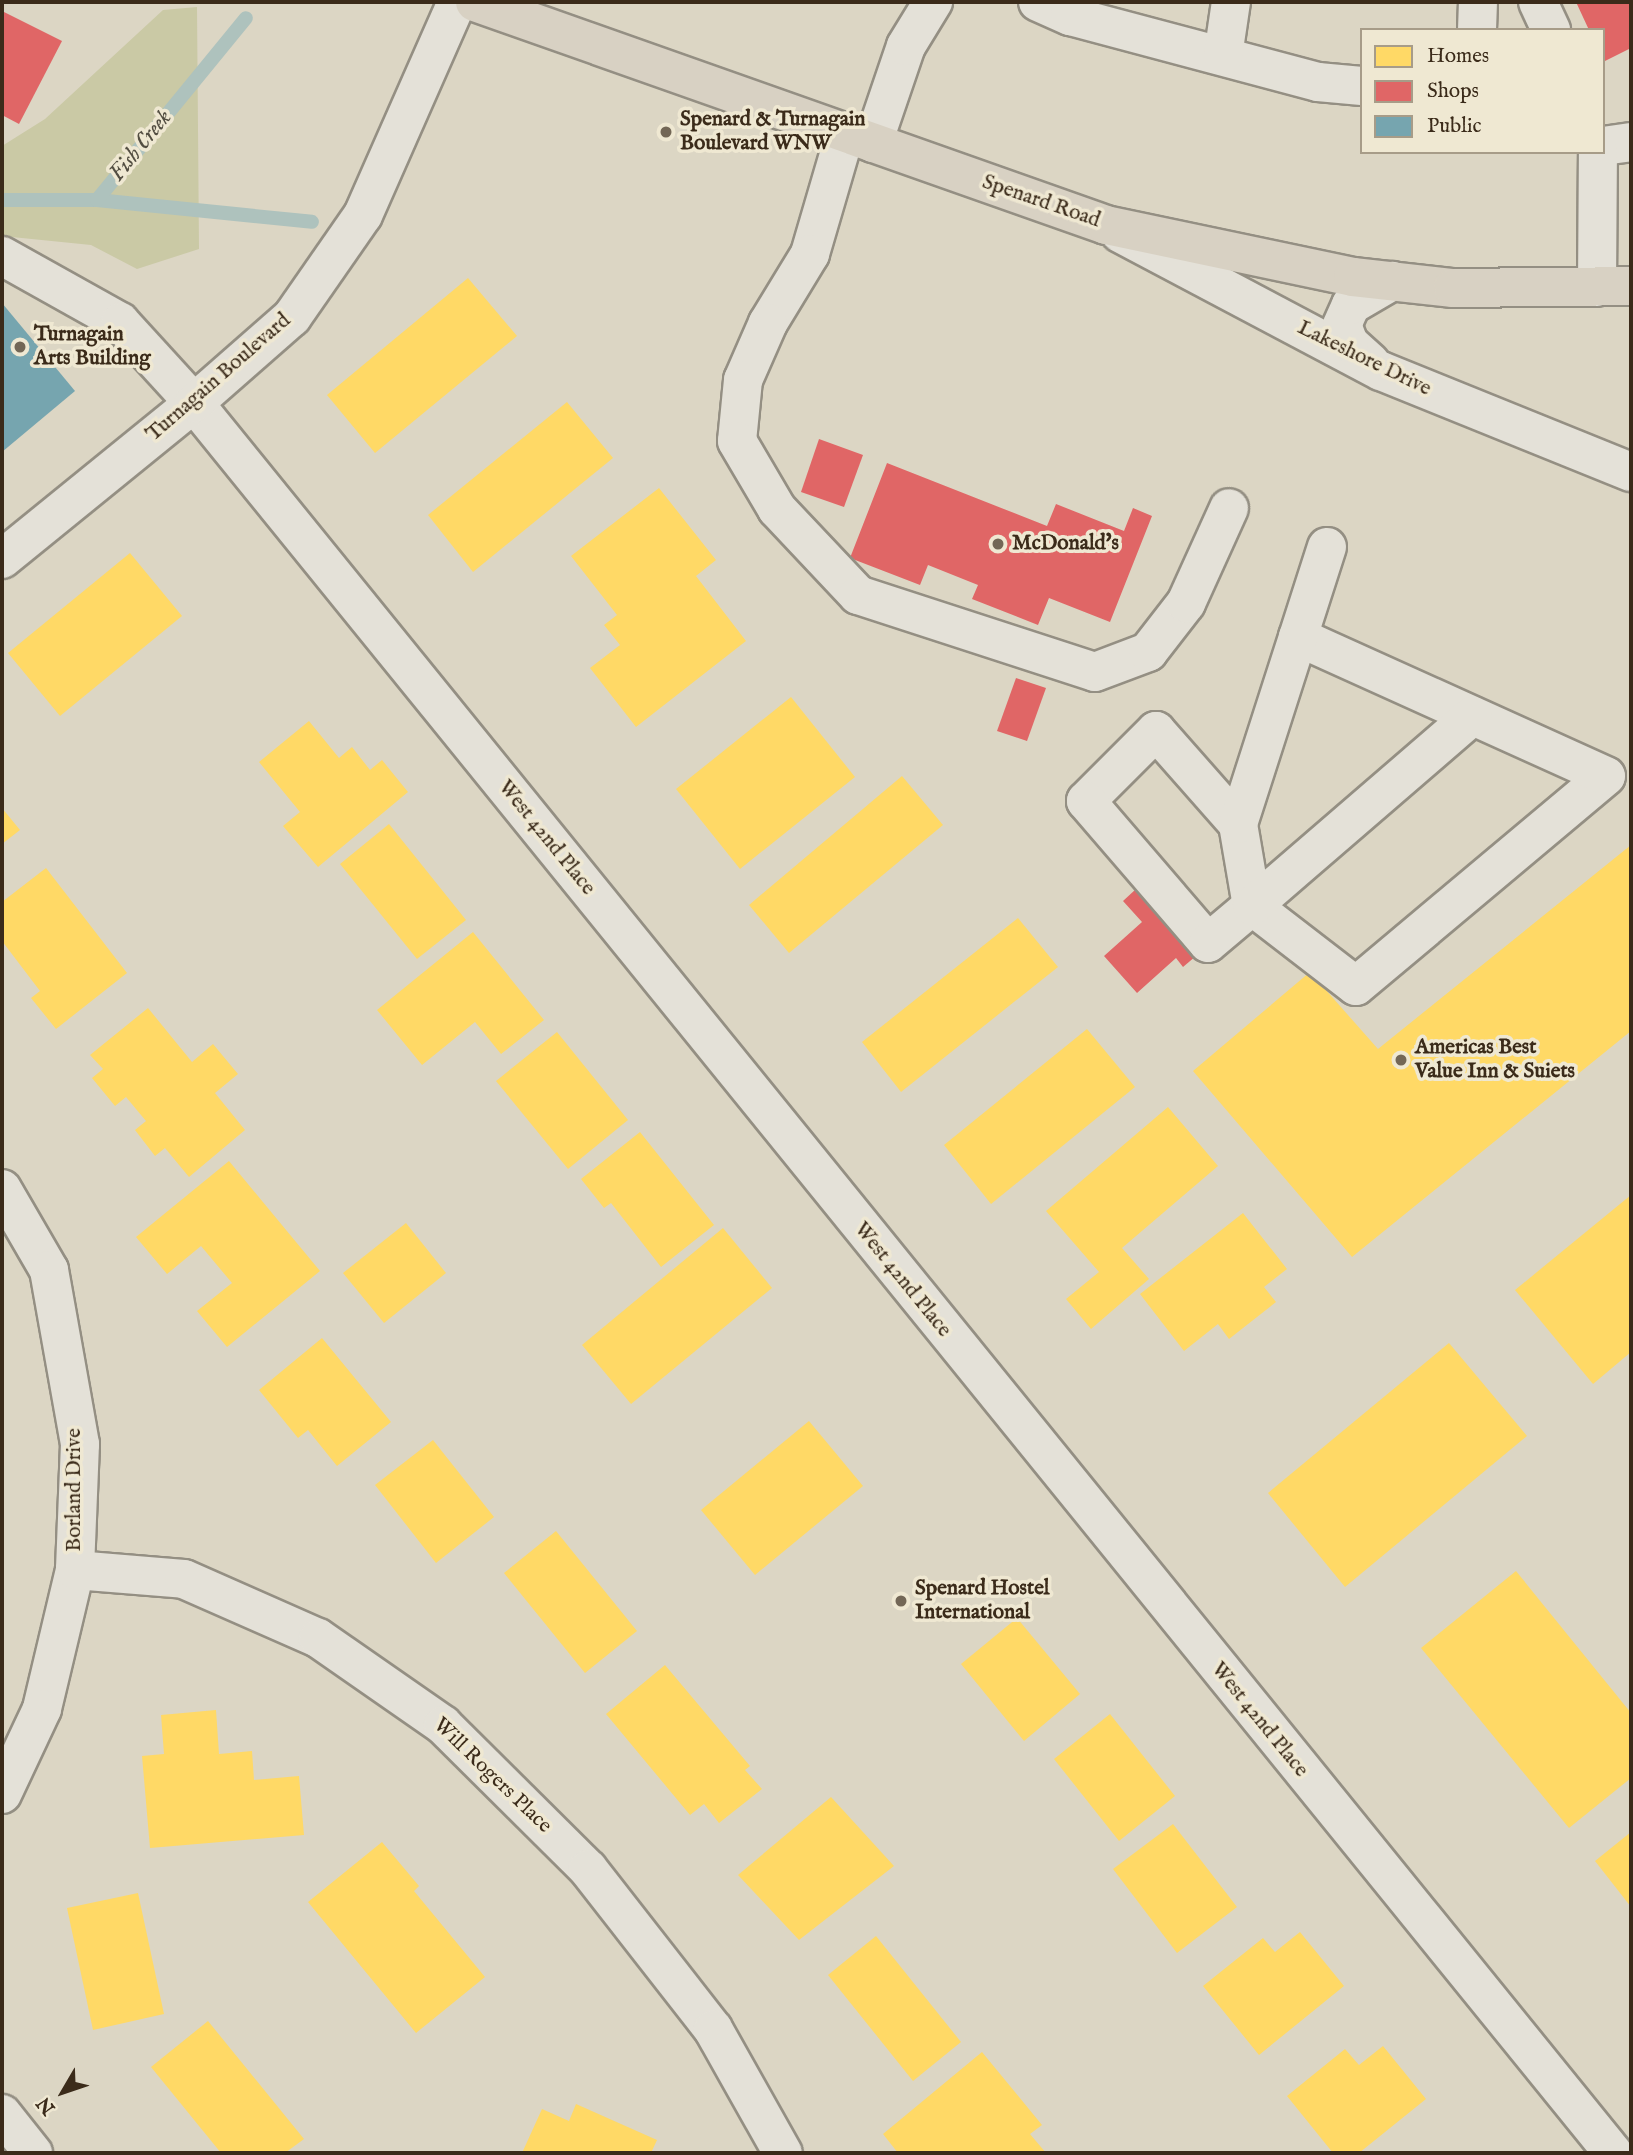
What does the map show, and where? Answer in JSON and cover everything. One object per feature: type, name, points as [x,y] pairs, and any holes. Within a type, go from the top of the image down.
[{"type":"main road","name":"Spenard Road","points":[[475,2],[1106,225],[1392,281],[1453,288],[1614,286]]},
{"type":"street","name":"Turnagain Boulevard","points":[[2,559],[194,403],[292,317],[363,215],[457,2]]},
{"type":"street","points":[[933,2],[906,46],[859,139],[810,254],[768,323],[743,380],[737,441],[776,509],[858,595],[1095,672],[1147,652],[1186,603],[1229,508]]},
{"type":"street","points":[[1038,2],[1070,16],[1318,82],[1360,86]]},
{"type":"street","points":[[1223,56],[1231,2]]},
{"type":"street","points":[[1477,28],[1478,2]]},
{"type":"street","points":[[1538,2],[1550,28]]},
{"type":"street","points":[[1605,145],[1631,142]]},
{"type":"street","points":[[1598,154],[1614,286]]},
{"type":"street","name":"Lakeshore Drive","points":[[1106,225],[1381,371],[1631,472]]},
{"type":"street","name":"West 42nd Place","points":[[2,256],[120,322],[194,403],[1613,2153]]},
{"type":"street","points":[[1381,371],[1349,343],[1342,325],[1351,304],[1392,281]]},
{"type":"street","points":[[1298,637],[1606,776],[1356,986],[1252,906],[1238,824],[1298,637],[1327,547]]},
{"type":"street","points":[[1238,824],[1156,731],[1086,801],[1208,943],[1472,716]]},
{"type":"street","name":"Borland Drive","points":[[2,1189],[50,1270],[80,1444],[75,1570],[42,1709],[2,1794]]},
{"type":"street","name":"Will Rogers Place","points":[[75,1570],[184,1579],[318,1639],[443,1725],[588,1869],[713,2029],[783,2153]]},
{"type":"street","points":[[2,2114],[33,2153]]},
{"type":"green space","points":[[197,7],[199,249],[137,269],[91,245],[2,236],[2,146],[45,119],[163,10]]},
{"type":"building: Homes","points":[[468,278],[517,336],[375,453],[327,395]]},
{"type":"building: Homes","points":[[567,402],[613,458],[473,572],[428,515]]},
{"type":"building: Homes","points":[[659,488],[716,560],[696,576],[746,641],[636,727],[590,668],[620,645],[604,625],[617,615],[571,556]]},
{"type":"building: Homes","points":[[130,553],[182,616],[60,716],[8,653]]},
{"type":"building: Homes","points":[[791,697],[855,777],[740,869],[676,789]]},
{"type":"building: Homes","points":[[309,721],[339,758],[352,747],[370,770],[382,760],[408,792],[318,867],[283,826],[300,812],[259,762]]},
{"type":"building: Homes","points":[[902,776],[943,825],[789,953],[749,905]]},
{"type":"building: Homes","points":[[2,808],[20,830],[2,844]]},
{"type":"building: Homes","points":[[389,824],[466,920],[417,959],[340,864]]},
{"type":"building: Homes","name":"Americas Best Value Inn & Suiets","points":[[1631,845],[1631,1031],[1352,1257],[1193,1071],[1310,972],[1378,1049]]},
{"type":"building: Homes","points":[[46,868],[127,973],[56,1029],[31,998],[40,991],[2,941],[2,902]]},
{"type":"building: Homes","points":[[1018,918],[1058,967],[901,1092],[862,1042]]},
{"type":"building: Homes","points":[[473,932],[544,1020],[501,1054],[475,1022],[422,1065],[377,1010]]},
{"type":"building: Homes","points":[[148,1008],[192,1062],[213,1044],[238,1074],[215,1093],[245,1130],[189,1177],[165,1148],[155,1156],[135,1130],[146,1121],[126,1097],[115,1106],[92,1078],[103,1069],[90,1055]]},
{"type":"building: Homes","points":[[1087,1029],[1135,1087],[991,1204],[944,1145]]},
{"type":"building: Homes","points":[[557,1032],[628,1120],[568,1169],[496,1081]]},
{"type":"building: Homes","points":[[1168,1107],[1218,1166],[1122,1248],[1149,1279],[1091,1329],[1066,1299],[1099,1272],[1046,1211]]},
{"type":"building: Homes","points":[[640,1132],[714,1225],[661,1267],[611,1203],[604,1208],[581,1179]]},
{"type":"building: Homes","points":[[229,1161],[320,1271],[227,1347],[197,1311],[232,1283],[201,1246],[167,1274],[136,1237]]},
{"type":"building: Homes","points":[[1631,1195],[1631,1352],[1593,1384],[1515,1290]]},
{"type":"building: Homes","points":[[1243,1213],[1287,1269],[1264,1287],[1276,1302],[1229,1339],[1218,1324],[1184,1351],[1140,1294]]},
{"type":"building: Homes","points":[[406,1223],[446,1273],[384,1323],[343,1273]]},
{"type":"building: Homes","points":[[723,1228],[772,1288],[631,1404],[582,1345]]},
{"type":"building: Homes","points":[[322,1338],[391,1422],[337,1466],[308,1430],[298,1438],[259,1390]]},
{"type":"building: Homes","points":[[1449,1343],[1527,1436],[1345,1587],[1268,1493]]},
{"type":"building: Homes","points":[[809,1421],[863,1486],[755,1575],[701,1510]]},
{"type":"building: Homes","points":[[433,1440],[494,1517],[436,1563],[375,1485]]},
{"type":"building: Homes","points":[[556,1531],[637,1631],[585,1673],[504,1573]]},
{"type":"building: Homes","points":[[1516,1571],[1631,1713],[1631,1778],[1569,1828],[1421,1648]]},
{"type":"building: Homes","points":[[1017,1618],[1080,1694],[1024,1741],[961,1664]]},
{"type":"building: Homes","points":[[665,1665],[750,1766],[745,1770],[762,1789],[719,1823],[704,1804],[690,1815],[606,1714]]},
{"type":"building: Homes","points":[[216,1710],[219,1754],[252,1751],[254,1780],[299,1776],[304,1835],[150,1848],[142,1756],[164,1754],[161,1715]]},
{"type":"building: Homes","points":[[1110,1714],[1175,1796],[1119,1841],[1054,1759]]},
{"type":"building: Homes","points":[[831,1797],[894,1866],[799,1940],[738,1875]]},
{"type":"building: Homes","points":[[1173,1824],[1237,1907],[1177,1953],[1113,1869]]},
{"type":"building: Homes","points":[[1631,1832],[1631,1907],[1595,1861]]},
{"type":"building: Homes","points":[[382,1842],[419,1886],[414,1891],[485,1977],[416,2033],[308,1902]]},
{"type":"building: Homes","points":[[138,1893],[164,2014],[93,2030],[67,1908]]},
{"type":"building: Homes","points":[[1300,1932],[1344,1986],[1259,2055],[1203,1986],[1263,1938],[1275,1952]]},
{"type":"building: Homes","points":[[876,1936],[961,2042],[913,2081],[828,1975]]},
{"type":"building: Homes","points":[[208,2021],[304,2139],[285,2153],[221,2153],[151,2067]]},
{"type":"building: Homes","points":[[1383,2046],[1426,2099],[1359,2153],[1333,2153],[1287,2096],[1345,2049],[1359,2065]]},
{"type":"building: Homes","points":[[982,2052],[1042,2125],[1030,2134],[1046,2153],[898,2153],[883,2134]]},
{"type":"building: Homes","points":[[576,2104],[657,2140],[651,2153],[522,2153],[542,2109],[569,2121]]},
{"type":"building: Shops","points":[[1576,2],[1631,2],[1631,48],[1605,61],[1605,28],[1588,28]]},
{"type":"building: Shops","points":[[2,11],[62,41],[19,124],[2,115]]},
{"type":"building: Shops","points":[[819,439],[863,455],[844,507],[801,492]]},
{"type":"building: Shops","name":"McDonald's","points":[[887,463],[1047,526],[1056,504],[1124,531],[1133,508],[1152,516],[1110,622],[1049,598],[1038,625],[972,599],[978,585],[928,565],[920,585],[850,558]]},
{"type":"building: Shops","points":[[1016,678],[1046,688],[1027,741],[997,731]]},
{"type":"building: Shops","points":[[1136,889],[1196,956],[1183,967],[1176,958],[1137,993],[1104,956],[1142,922],[1123,901]]},
{"type":"building: Public","name":"Turnagain Arts Building","points":[[2,303],[75,391],[2,452]]},
{"type":"waterway","name":"Fish Creek","points":[[97,200],[246,18]]},
{"type":"waterway","points":[[2,200],[97,200],[312,222]]},
{"type":"place","name":"Spenard & Turnagain Boulevard WNW","points":[[666,132]]},
{"type":"place","name":"Turnagain Arts Building","points":[[20,347]]},
{"type":"place","name":"McDonald's","points":[[998,544]]},
{"type":"place","name":"Americas Best Value Inn & Suiets","points":[[1401,1060]]},
{"type":"place","name":"Spenard Hostel International","points":[[901,1601]]}]
